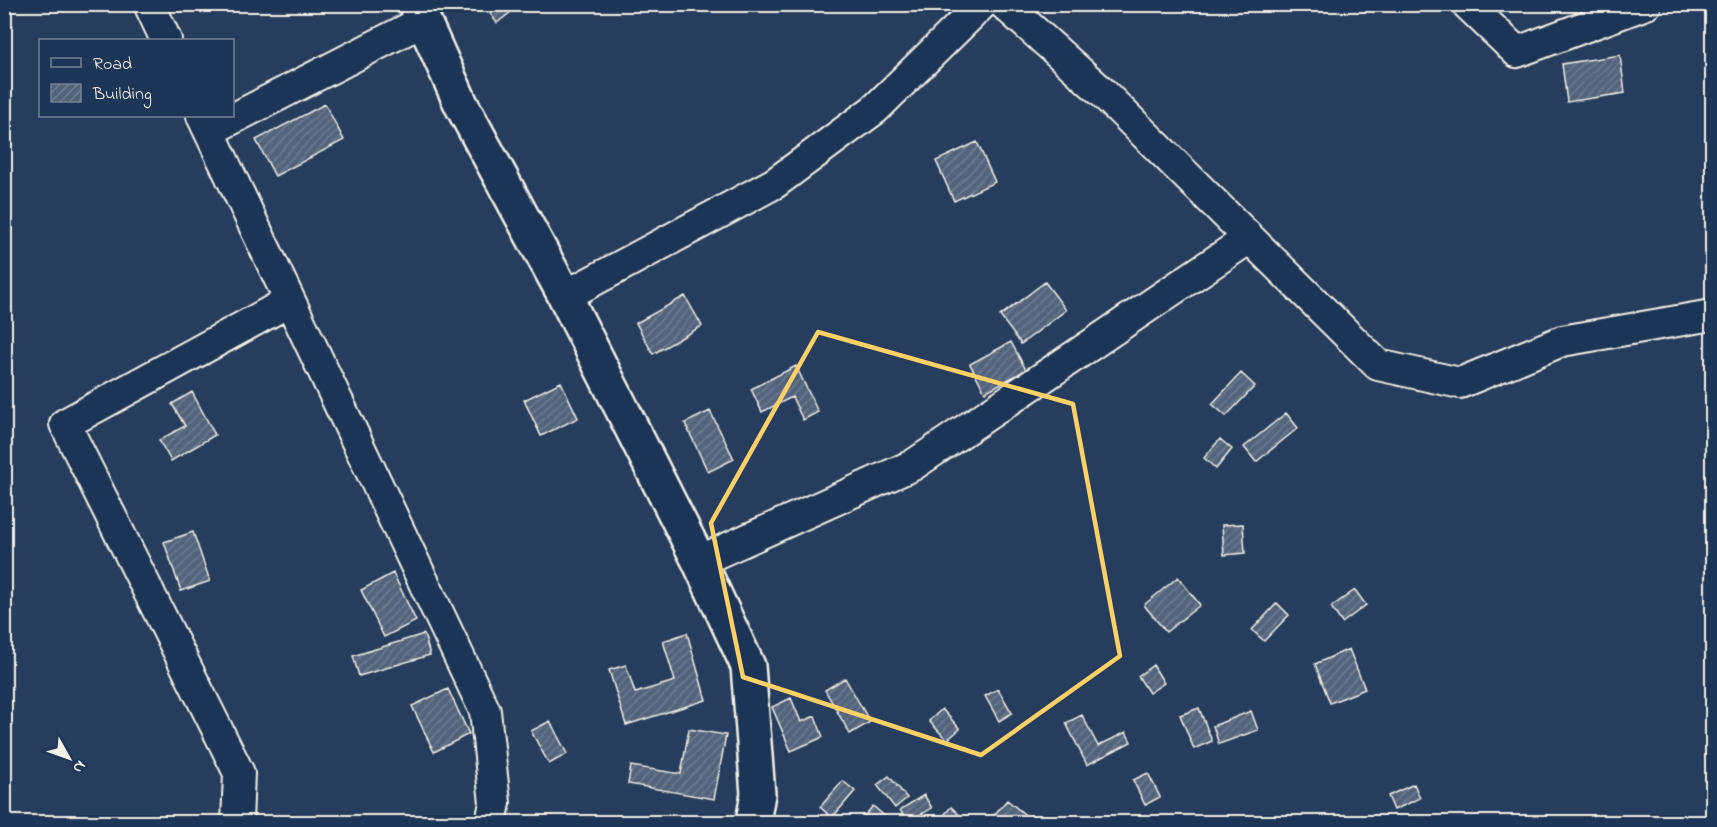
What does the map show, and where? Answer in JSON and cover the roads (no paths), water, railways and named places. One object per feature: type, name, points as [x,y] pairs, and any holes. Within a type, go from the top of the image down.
[{"type":"street","points":[[149,4],[166,39]]},
{"type":"street","points":[[565,296],[775,183],[875,109],[982,4]]},
{"type":"street","points":[[1004,4],[1102,92],[1248,239],[1378,365],[1460,383],[1562,341],[1713,315]]},
{"type":"street","points":[[1467,4],[1517,52],[1646,4]]},
{"type":"street","points":[[234,108],[420,13],[461,104],[565,296],[699,561],[748,666],[758,794],[753,822]]},
{"type":"street","points":[[205,123],[485,711],[495,803],[491,822]]},
{"type":"street","points":[[699,561],[913,465],[1248,239]]},
{"type":"street","points":[[237,822],[240,773],[65,424],[290,301]]}]
